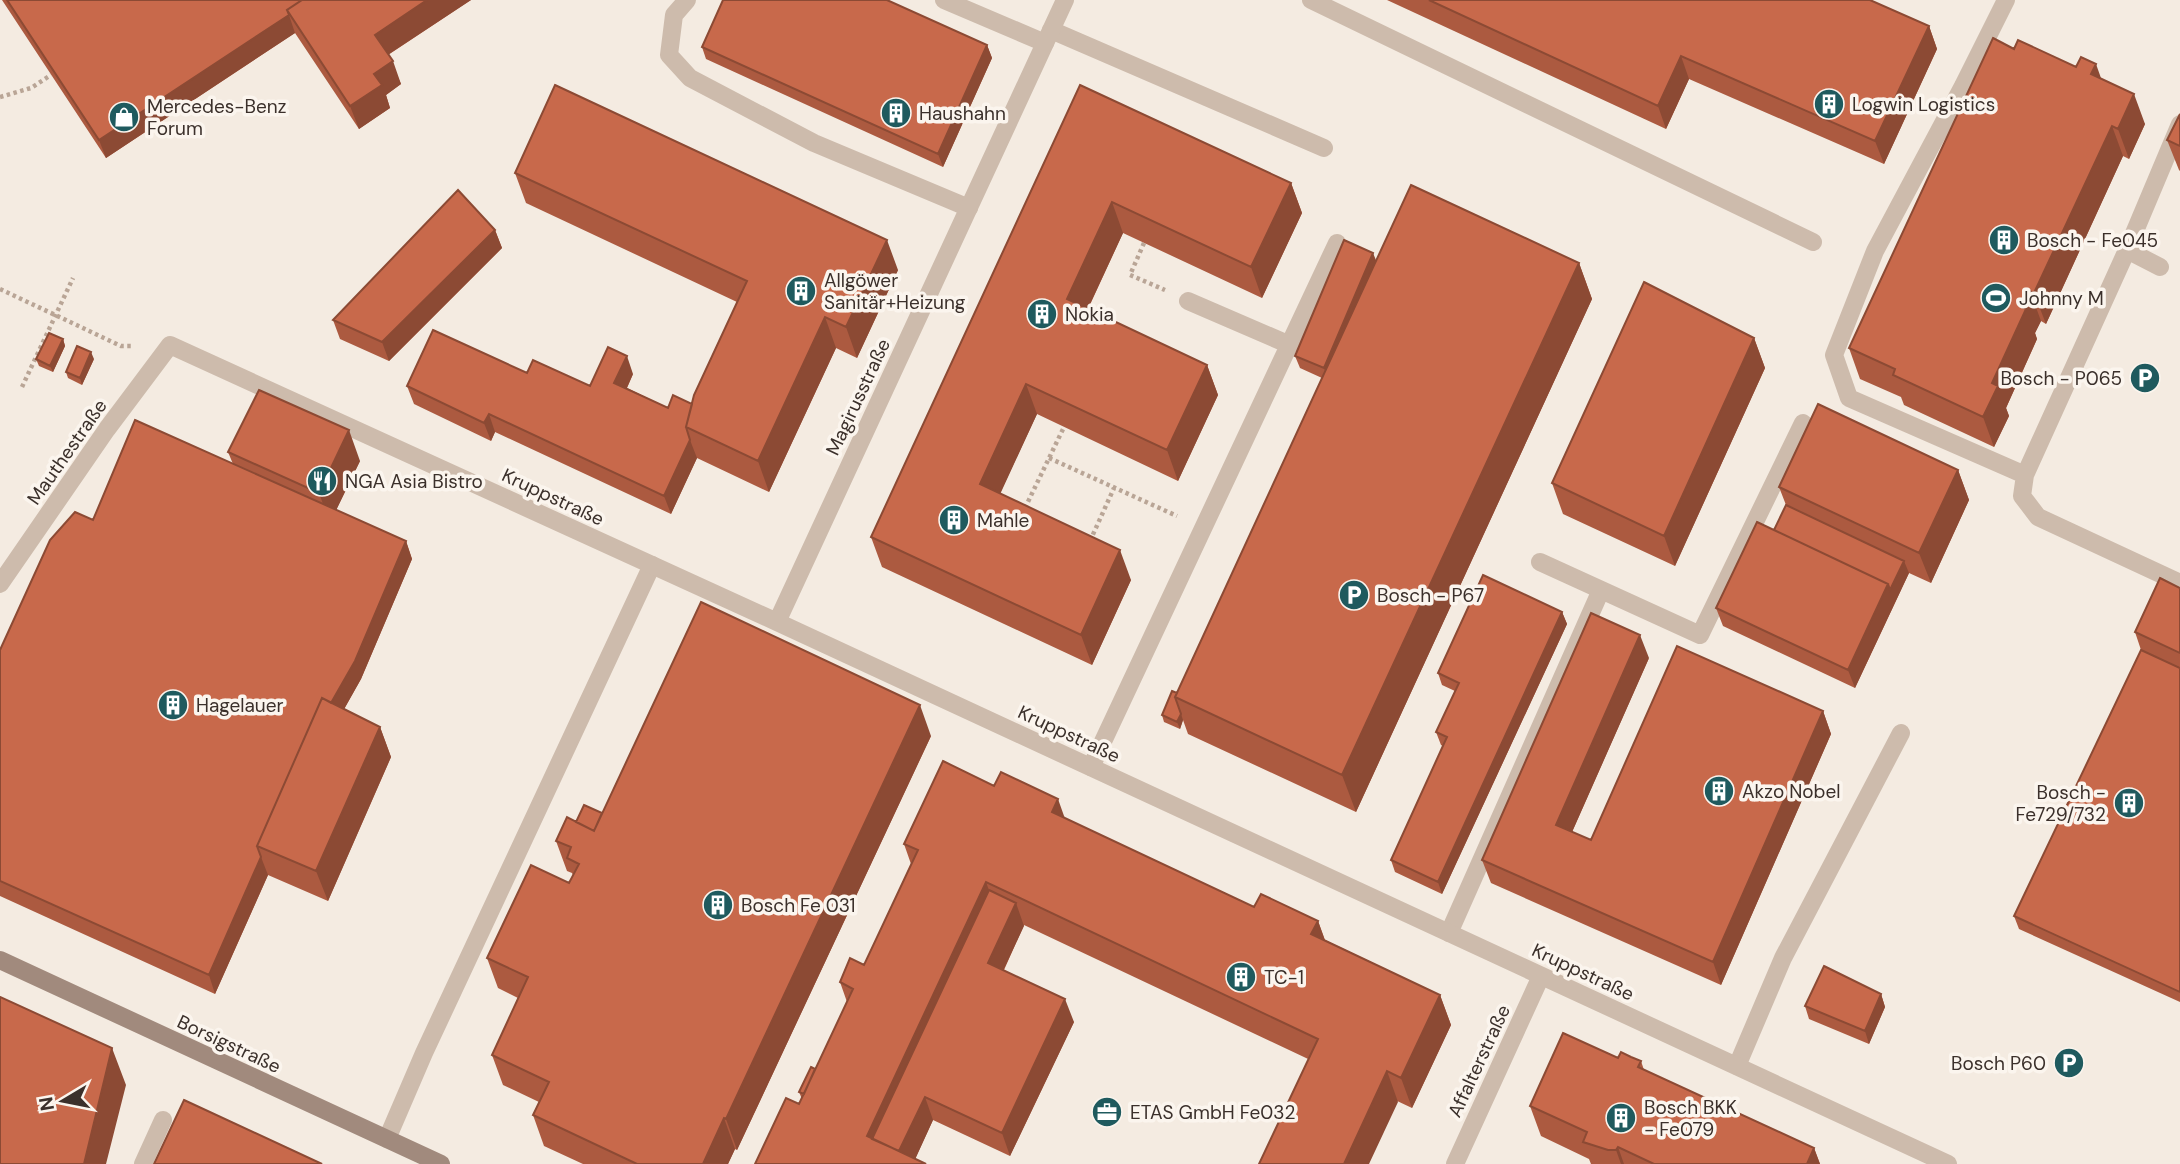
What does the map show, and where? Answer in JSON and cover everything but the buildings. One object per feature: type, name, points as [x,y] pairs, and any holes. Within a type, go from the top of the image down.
[{"type":"main road","name":"Borsigstraße","points":[[0,960],[441,1164]]},
{"type":"street","points":[[687,0],[674,15],[669,54],[690,78],[814,143],[969,208]]},
{"type":"street","points":[[944,0],[1048,36],[1324,148]]},
{"type":"street","name":"Magirusstraße","points":[[777,622],[1065,0]]},
{"type":"street","points":[[1311,0],[1814,242]]},
{"type":"street","points":[[2006,0],[1874,251],[1834,355],[1849,398],[2025,475]]},
{"type":"street","points":[[2180,124],[2127,250],[2025,475],[2022,496],[2038,517],[2180,583]]},
{"type":"street","points":[[1091,767],[1337,243]]},
{"type":"street","points":[[2127,250],[2160,267]]},
{"type":"street","points":[[1188,301],[1290,345]]},
{"type":"street","name":"Kruppstraße","points":[[170,345],[777,622],[1948,1164]]},
{"type":"street","name":"Mauthestraße","points":[[0,584],[107,429],[170,345]]},
{"type":"street","points":[[1540,562],[1700,635],[1804,423]]},
{"type":"street","points":[[387,1139],[424,1053],[652,565]]},
{"type":"street","points":[[1449,933],[1601,590]]},
{"type":"street","points":[[1737,1066],[1783,958],[1901,733]]},
{"type":"street","name":"Affalterstraße","points":[[1455,1164],[1541,976]]},
{"type":"street","points":[[143,1164],[163,1121]]},
{"type":"path","points":[[0,96],[31,88],[51,75]]},
{"type":"path","points":[[1144,243],[1130,275],[1188,301]]},
{"type":"path","points":[[22,387],[73,278]]},
{"type":"path","points":[[0,289],[121,346],[170,345]]},
{"type":"path","points":[[1022,515],[1064,427]]},
{"type":"path","points":[[1049,458],[1203,528]]},
{"type":"path","points":[[1089,543],[1114,488]]},
{"type":"place","name":"Logwin Logistics","points":[[1829,104]]},
{"type":"place","name":"Haushahn","points":[[896,113]]},
{"type":"place","name":"Mercedes-Benz Forum","points":[[124,117]]},
{"type":"place","name":"Bosch - Fe045","points":[[2004,240]]},
{"type":"place","name":"Allgöwer Sanitär+Heizung","points":[[801,291]]},
{"type":"place","name":"Johnny M","points":[[1996,298]]},
{"type":"place","name":"Nokia","points":[[1042,314]]},
{"type":"place","name":"Bosch - P065","points":[[2145,378]]},
{"type":"place","name":"NGA Asia Bistro","points":[[322,481]]},
{"type":"place","name":"Mahle","points":[[954,520]]},
{"type":"place","name":"Bosch - P67","points":[[1354,595]]},
{"type":"place","name":"Hagelauer","points":[[173,705]]},
{"type":"place","name":"Akzo Nobel","points":[[1719,791]]},
{"type":"place","name":"Bosch - Fe729/732","points":[[2129,803]]},
{"type":"place","name":"Bosch Fe 031","points":[[718,905]]},
{"type":"place","name":"TC-1","points":[[1241,977]]},
{"type":"place","name":"Bosch P60","points":[[2069,1063]]},
{"type":"place","name":"ETAS GmbH Fe032","points":[[1107,1112]]},
{"type":"place","name":"Bosch BKK - Fe079","points":[[1621,1118]]}]
